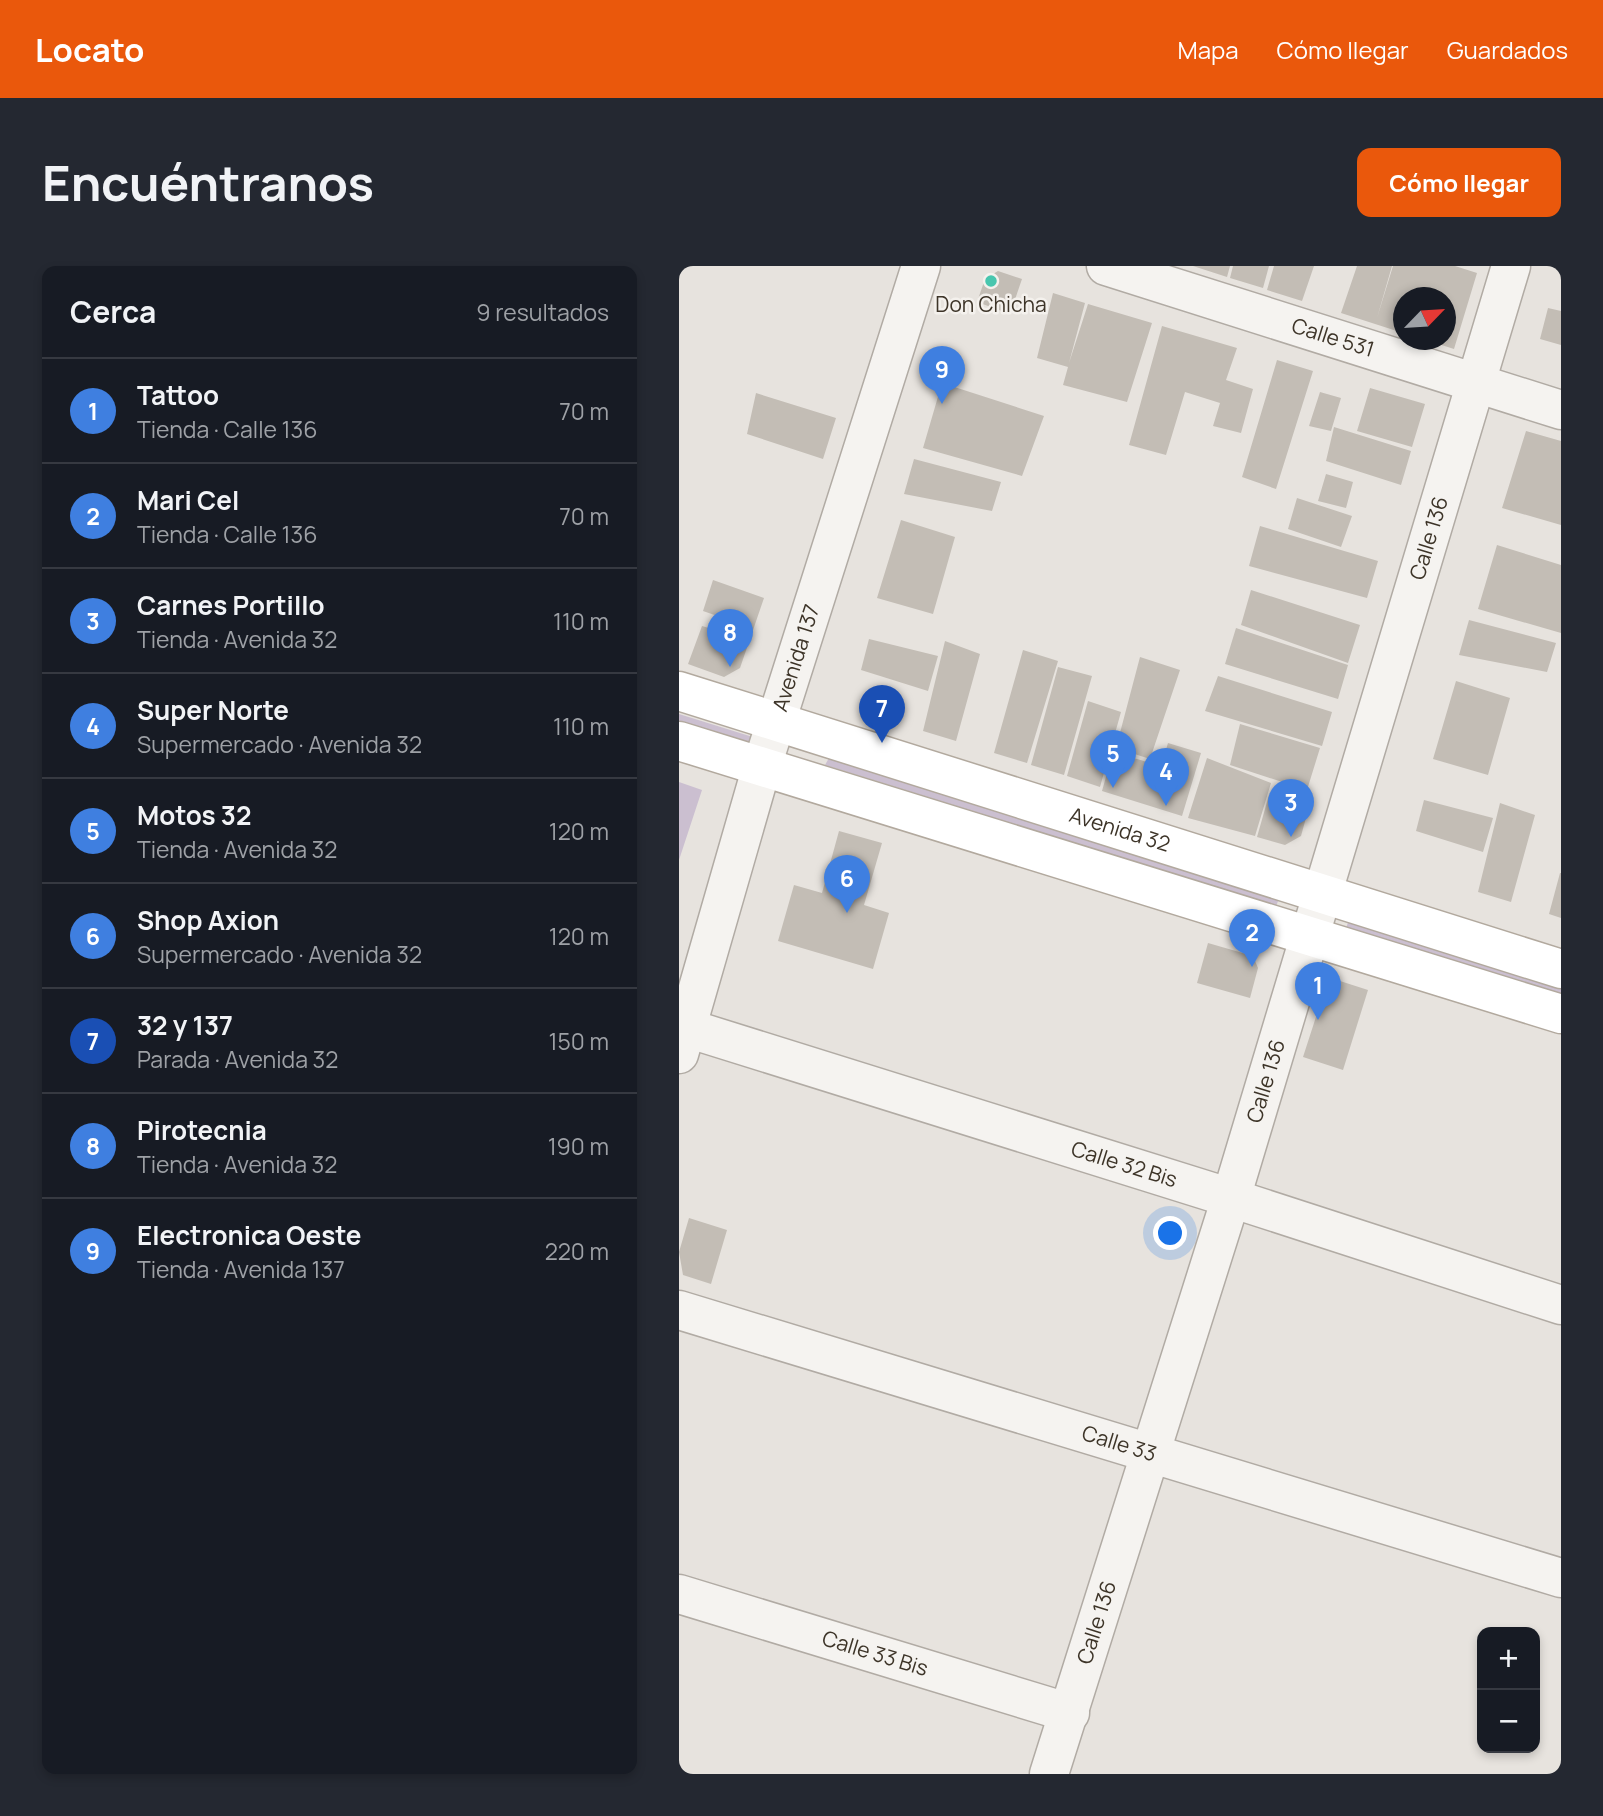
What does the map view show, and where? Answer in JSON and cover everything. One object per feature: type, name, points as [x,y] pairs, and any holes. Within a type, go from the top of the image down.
[{"type":"main road","name":"Avenida 32","points":[[679,691],[1561,969]]},
{"type":"main road","name":"Avenida 32","points":[[679,741],[1561,1014]]},
{"type":"street","name":"Avenida 137","points":[[683,1041],[762,766],[921,266]]},
{"type":"street","name":"Calle 531","points":[[1106,266],[1561,410]]},
{"type":"street","name":"Calle 136","points":[[1049,1774],[1231,1198],[1511,266]]},
{"type":"street","name":"Calle 32 Bis","points":[[683,1041],[1231,1198],[1561,1305]]},
{"type":"street","name":"Calle 33","points":[[679,1310],[1561,1578]]},
{"type":"street","name":"Calle 33 Bis","points":[[679,1594],[1070,1713]]},
{"type":"shaded area","points":[[679,714],[766,741],[764,747],[679,721]]},
{"type":"shaded area","points":[[829,758],[1279,899],[1276,906],[825,765]]},
{"type":"shaded area","points":[[679,782],[702,790],[679,860]]},
{"type":"shaded area","points":[[1349,920],[1561,986],[1561,994],[1346,928]]},
{"type":"building","points":[[1193,266],[1230,266],[1227,277]]},
{"type":"building","points":[[1233,266],[1269,266],[1263,288],[1230,278]]},
{"type":"building","points":[[1274,266],[1314,266],[1302,301],[1267,290]]},
{"type":"building","points":[[1357,266],[1392,266],[1377,318],[1393,266],[1455,266],[1477,273],[1456,342],[1456,287],[1393,287],[1393,330],[1341,313]]},
{"type":"building","points":[[998,271],[1022,279],[1010,314],[977,302],[985,279]]},
{"type":"building","points":[[1053,293],[1085,303],[1069,363],[1088,304],[1152,323],[1127,402],[1063,385],[1068,367],[1037,358]]},
{"type":"building","points":[[1548,308],[1561,311],[1561,345],[1540,339]]},
{"type":"building","points":[[1162,326],[1237,348],[1226,380],[1253,389],[1241,433],[1213,426],[1220,403],[1185,392],[1166,455],[1129,445]]},
{"type":"building","points":[[1277,360],[1313,371],[1276,489],[1242,477]]},
{"type":"building","points":[[942,383],[1044,416],[1022,476],[923,448]]},
{"type":"building","points":[[1370,388],[1425,404],[1412,447],[1357,431]]},
{"type":"building","points":[[1320,392],[1341,398],[1331,431],[1309,426]]},
{"type":"building","points":[[756,393],[836,418],[823,459],[747,434]]},
{"type":"building","points":[[1334,427],[1411,451],[1401,485],[1326,461]]},
{"type":"building","points":[[1526,431],[1561,441],[1561,525],[1502,508]]},
{"type":"building","points":[[914,459],[1001,482],[992,511],[904,494]]},
{"type":"building","points":[[1326,474],[1353,482],[1346,508],[1318,501]]},
{"type":"building","points":[[1297,498],[1352,516],[1341,547],[1288,529]]},
{"type":"building","points":[[901,520],[955,537],[933,614],[877,598]]},
{"type":"building","points":[[1260,526],[1378,561],[1367,598],[1249,566]]},
{"type":"building","points":[[1497,545],[1561,565],[1561,633],[1478,609]]},
{"type":"building","points":[[713,580],[764,598],[740,668],[724,677],[688,664],[702,626],[722,632],[726,619],[703,611]]},
{"type":"building","points":[[1251,590],[1360,625],[1348,663],[1241,625]]},
{"type":"building","points":[[1469,620],[1556,643],[1547,672],[1459,655]]},
{"type":"building","points":[[1236,628],[1348,665],[1338,699],[1225,664]]},
{"type":"building","points":[[869,639],[938,656],[928,691],[861,670]]},
{"type":"building","points":[[945,641],[980,654],[956,741],[923,731]]},
{"type":"building","points":[[1023,650],[1058,661],[1027,763],[994,753]]},
{"type":"building","points":[[1140,657],[1180,670],[1150,759],[1116,748]]},
{"type":"building","points":[[1058,667],[1092,676],[1064,775],[1031,765]]},
{"type":"building","points":[[1218,676],[1332,712],[1322,746],[1205,711]]},
{"type":"building","points":[[1456,681],[1510,698],[1488,775],[1433,759]]},
{"type":"building","points":[[1088,701],[1121,712],[1100,787],[1067,776]]},
{"type":"building","points":[[1240,724],[1320,748],[1307,790],[1230,765]]},
{"type":"building","points":[[1168,743],[1201,753],[1182,816],[1102,791],[1113,752],[1161,766]]},
{"type":"building","points":[[1207,758],[1271,783],[1255,836],[1188,818]]},
{"type":"building","points":[[1269,795],[1309,807],[1301,836],[1285,845],[1257,837]]},
{"type":"building","points":[[1424,800],[1493,818],[1483,852],[1416,831]]},
{"type":"building","points":[[1500,803],[1535,815],[1511,902],[1478,892]]},
{"type":"building","points":[[839,831],[882,843],[864,905],[889,913],[873,969],[778,941],[794,885],[822,893]]},
{"type":"building","points":[[1561,873],[1561,918],[1549,914]]},
{"type":"building","points":[[1208,943],[1253,956],[1258,968],[1250,998],[1197,983]]},
{"type":"building","points":[[1340,981],[1368,990],[1343,1070],[1303,1057],[1325,989]]},
{"type":"building","points":[[689,1218],[727,1230],[711,1284],[683,1275],[679,1252]]},
{"type":"place","name":"Don Chicha","points":[[991,281]]},
{"type":"place","name":"Electronica Oeste","points":[[942,404]]},
{"type":"place","name":"Pirotecnia","points":[[730,667]]},
{"type":"place","name":"32 y 137","points":[[882,743]]},
{"type":"place","name":"Motos 32","points":[[1113,788]]},
{"type":"place","name":"Super Norte","points":[[1166,806]]},
{"type":"place","name":"Carnes Portillo","points":[[1291,837]]},
{"type":"place","name":"Shop Axion","points":[[847,913]]},
{"type":"place","name":"Mari Cel","points":[[1252,967]]},
{"type":"place","name":"Tattoo","points":[[1318,1020]]}]
